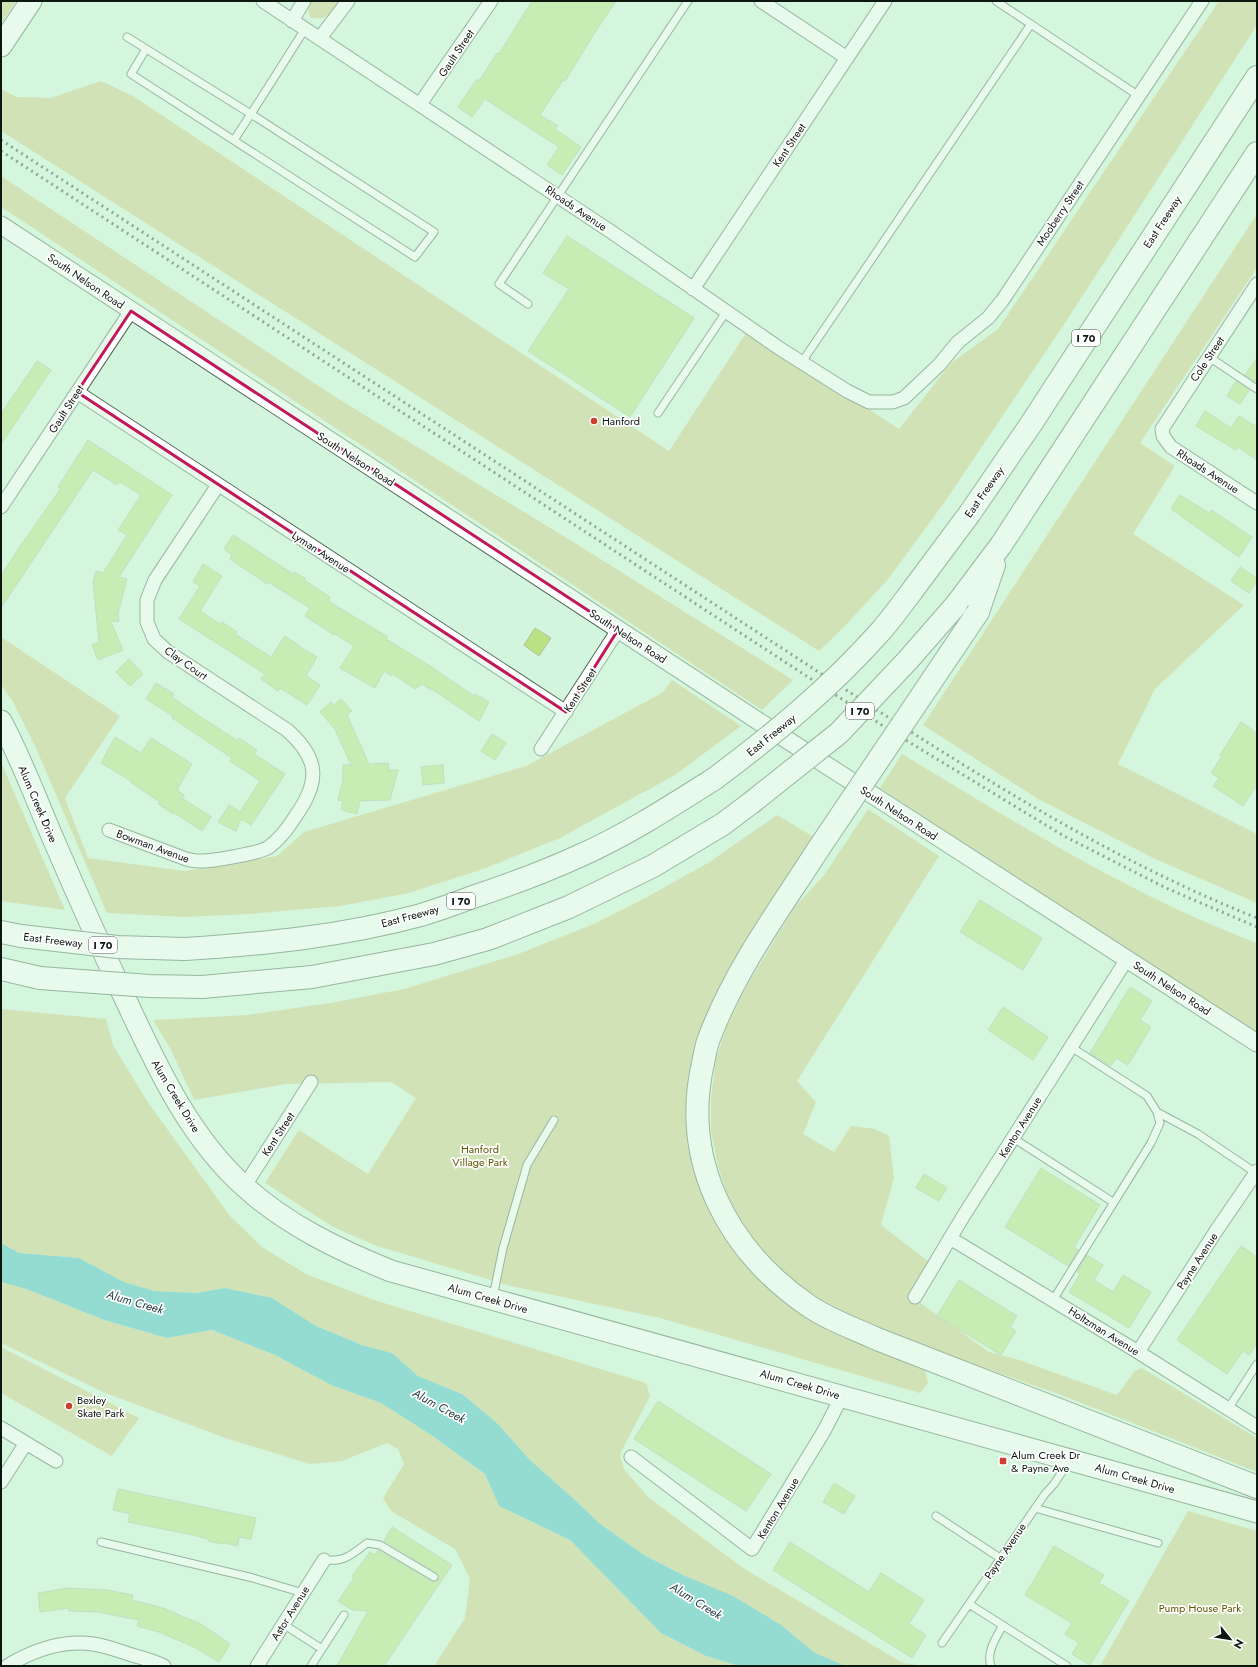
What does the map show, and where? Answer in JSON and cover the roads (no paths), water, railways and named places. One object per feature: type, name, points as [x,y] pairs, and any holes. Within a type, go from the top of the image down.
[{"type":"highway","name":"East Freeway","points":[[11,934],[117,947],[185,949],[248,945],[308,938],[366,928],[422,915],[524,880],[579,857],[666,809],[714,779],[765,741],[826,687],[880,632],[909,595],[970,513],[1031,424],[1257,77]]},
{"type":"highway","name":"I 70","points":[[1,970],[40,978],[134,985],[202,987],[312,977],[434,954],[488,939],[569,907],[646,870],[723,824],[839,733],[903,665],[956,605],[1001,545],[1257,153]]},
{"type":"highway","points":[[1001,545],[978,612],[819,848],[734,982],[709,1038],[696,1102],[697,1127],[702,1159],[713,1195],[731,1229],[755,1259],[806,1304],[841,1323],[877,1338],[1257,1487]]},
{"type":"highway","points":[[1,982],[40,978]]},
{"type":"main road","points":[[1,46],[31,1]]},
{"type":"main road","name":"Alum Creek Drive","points":[[1,721],[105,956],[155,1063],[189,1122],[216,1156],[244,1187],[304,1230],[355,1256],[391,1270],[1257,1512]]},
{"type":"street","name":"Rhoads Avenue","points":[[262,1],[420,104],[558,196],[726,312],[847,391],[869,402],[893,402]]},
{"type":"street","points":[[292,21],[304,1]]},
{"type":"street","points":[[320,38],[348,1]]},
{"type":"street","name":"Gault Street","points":[[420,104],[491,1]]},
{"type":"street","points":[[761,1],[847,58]]},
{"type":"street","name":"Kent Street","points":[[693,289],[885,1]]},
{"type":"street","name":"Mooberry Street","points":[[893,402],[904,398],[940,364],[958,342],[988,318],[1002,301],[1202,1]]},
{"type":"street","name":"South Nelson Road","points":[[1,225],[618,630],[1257,1043]]},
{"type":"street","name":"Cole Street","points":[[1163,436],[1162,429],[1165,422],[1257,284]]},
{"type":"street","name":"Gault Street","points":[[1,508],[131,311]]},
{"type":"street","name":"Lyman Avenue","points":[[77,392],[566,712]]},
{"type":"street","name":"Rhoads Avenue","points":[[1163,436],[1171,447],[1257,504]]},
{"type":"street","name":"Clay Court","points":[[218,485],[155,580],[147,600],[147,622],[154,639],[168,652],[287,730],[306,749],[311,763],[313,776],[310,790],[298,812]]},
{"type":"street","name":"Kent Street","points":[[541,750],[618,630]]},
{"type":"street","name":"Bowman Avenue","points":[[109,830],[186,859],[199,862],[268,848],[283,835],[298,812]]},
{"type":"street","name":"Kenton Avenue","points":[[915,1297],[950,1238],[1127,959]]},
{"type":"street","name":"Kent Street","points":[[244,1187],[311,1082]]},
{"type":"street","name":"Payne Avenue","points":[[1138,1352],[1256,1172]]},
{"type":"street","name":"Holtzman Avenue","points":[[950,1238],[1138,1352],[1257,1427]]},
{"type":"street","name":"Kenton Avenue","points":[[631,1457],[752,1549],[820,1437],[842,1396]]},
{"type":"street","points":[[1,1428],[56,1461]]},
{"type":"street","points":[[1,1482],[26,1443]]},
{"type":"street","name":"Astor Avenue","points":[[257,1666],[324,1560]]},
{"type":"street","points":[[7,1666],[41,1650],[69,1644],[91,1644],[106,1647],[164,1666]]},
{"type":"lane","points":[[528,304],[499,284],[688,1]]},
{"type":"lane","points":[[996,1],[1139,96]]},
{"type":"lane","points":[[802,362],[1031,24]]},
{"type":"lane","points":[[234,140],[305,28]]},
{"type":"lane","points":[[127,37],[251,114],[434,232],[415,257],[131,74],[146,49]]},
{"type":"lane","points":[[658,413],[726,312]]},
{"type":"lane","points":[[1209,357],[1257,389]]},
{"type":"lane","points":[[1053,1300],[1151,1143],[1160,1123],[1157,1112],[1147,1096],[1071,1047]]},
{"type":"lane","points":[[1157,1112],[1198,1134],[1256,1172]]},
{"type":"lane","points":[[493,1299],[504,1248],[527,1165],[554,1120]]},
{"type":"lane","points":[[1013,1138],[1113,1202]]},
{"type":"lane","points":[[1228,1409],[1257,1364]]},
{"type":"lane","name":"Payne Avenue","points":[[942,1643],[1034,1508],[1054,1484],[1070,1459]]},
{"type":"lane","points":[[1034,1508],[1158,1543]]},
{"type":"lane","points":[[936,1516],[1000,1558]]},
{"type":"lane","points":[[100,1542],[253,1578],[303,1593]]},
{"type":"lane","points":[[324,1560],[337,1561],[347,1558],[366,1543],[380,1545],[434,1577]]},
{"type":"lane","points":[[969,1604],[1067,1666]]},
{"type":"lane","points":[[311,1666],[344,1615]]},
{"type":"lane","points":[[283,1624],[322,1649]]},
{"type":"lane","points":[[992,1666],[989,1660],[992,1646],[1003,1625]]},
{"type":"water","name":"Alum Creek","points":[[1,1243],[19,1253],[79,1258],[124,1282],[154,1291],[196,1293],[225,1288],[272,1298],[316,1326],[362,1345],[392,1353],[418,1376],[462,1394],[497,1423],[530,1460],[599,1523],[644,1555],[683,1575],[733,1596],[781,1625],[815,1653],[846,1666],[739,1666],[706,1656],[661,1633],[570,1540],[499,1506],[485,1474],[431,1435],[381,1403],[331,1385],[275,1355],[212,1330],[167,1338],[104,1320],[29,1290],[1,1282]]},
{"type":"railway","points":[[1,140],[900,725],[986,779],[1118,854],[1163,877],[1257,918]]},
{"type":"railway","points":[[1,151],[894,733],[1064,836],[1166,888],[1257,927]]},
{"type":"place","name":"Hanford","points":[[594,421]]},
{"type":"place","name":"Bexley Skate Park","points":[[69,1406]]},
{"type":"place","name":"Alum Creek Dr & Payne Ave","points":[[1003,1461]]},
{"type":"park label","name":"Hanford Village Park","points":[[480,1155]]},
{"type":"park label","name":"Pump House Park","points":[[1200,1608]]}]
